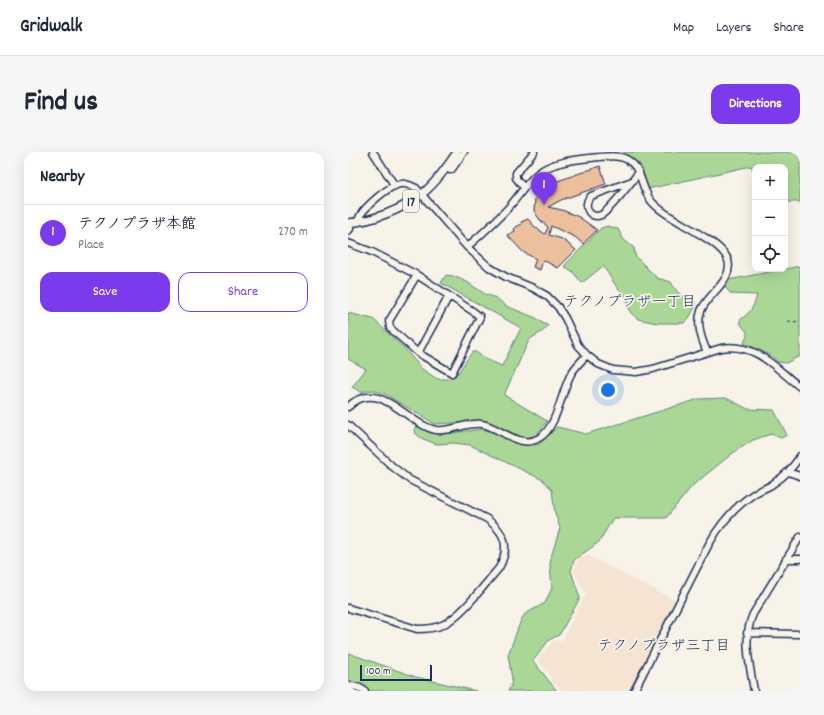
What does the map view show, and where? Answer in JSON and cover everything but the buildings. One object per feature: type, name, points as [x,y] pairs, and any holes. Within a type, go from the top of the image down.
[{"type":"main road","name":"17","points":[[349,223],[379,217],[422,195],[446,168],[457,152]]},
{"type":"street","points":[[373,152],[395,186]]},
{"type":"street","points":[[446,168],[450,170],[452,169],[464,152]]},
{"type":"street","points":[[524,188],[516,178],[516,173],[534,152]]},
{"type":"street","points":[[468,247],[505,212],[532,178],[545,168],[558,163],[599,157],[616,156],[626,159],[634,164],[640,172],[646,192],[653,205],[714,243],[723,251],[728,261],[728,271],[724,281],[707,300],[701,312],[699,324],[702,339],[707,352]]},
{"type":"street","points":[[632,181],[591,196],[586,205],[590,214],[597,216],[604,213],[640,172]]},
{"type":"street","points":[[358,221],[363,212],[377,197],[395,186],[400,184],[416,188],[468,247],[489,267],[506,277],[533,288],[547,296],[558,307],[565,318],[578,345],[598,364],[613,370],[636,372],[653,369],[707,352],[730,347],[744,348],[756,352],[765,358],[800,387]]},
{"type":"street","points":[[348,231],[350,229],[349,223]]},
{"type":"street","points":[[348,242],[372,252],[417,275],[480,317],[452,373],[418,353],[390,328],[388,321],[417,275]]},
{"type":"street","points":[[418,353],[449,296]]},
{"type":"street","points":[[348,407],[359,398],[373,396],[384,400],[426,426],[436,430],[482,424],[520,440],[530,441],[538,439],[545,433],[552,423],[571,374],[587,355]]},
{"type":"street","points":[[348,425],[393,467],[410,480],[487,519],[495,525],[502,533],[505,542],[505,551],[499,568],[458,614],[450,621],[440,626],[429,629],[417,629],[348,608]]},
{"type":"street","points":[[634,691],[709,544],[722,522],[740,504],[774,483],[788,472],[800,456]]},
{"type":"street","points":[[788,472],[800,476]]},
{"type":"street","points":[[754,691],[747,648],[747,633],[753,614],[800,537]]},
{"type":"street","points":[[786,559],[800,559]]},
{"type":"street","points":[[747,633],[800,634]]},
{"type":"street","points":[[348,685],[365,691]]},
{"type":"path","points":[[788,322],[800,322]]},
{"type":"shaded area","points":[[583,556],[588,556],[676,601],[629,691],[563,691],[551,681],[548,671],[537,660],[554,640],[562,641],[586,593],[573,572],[578,559]]},
{"type":"green space","points":[[623,152],[800,152],[800,202],[788,202],[788,164],[752,164],[752,168],[751,166],[643,190],[640,164]]},
{"type":"green space","points":[[608,226],[618,229],[623,239],[634,248],[637,258],[657,278],[671,282],[680,295],[694,302],[696,305],[689,318],[684,323],[657,323],[638,319],[630,312],[626,297],[618,289],[603,266],[582,283],[572,271],[564,266],[601,228]]},
{"type":"green space","points":[[800,266],[800,356],[786,363],[778,362],[770,355],[744,343],[747,332],[740,323],[740,320],[751,309],[757,295],[731,294],[724,286],[728,280],[769,272],[788,272],[788,268]]},
{"type":"green space","points":[[446,275],[453,276],[467,282],[485,294],[496,298],[506,306],[536,318],[548,325],[542,332],[529,340],[504,395],[547,421],[534,438],[523,437],[508,432],[484,421],[435,424],[383,393],[372,390],[361,392],[352,387],[366,369],[348,359],[348,313],[373,319],[404,348],[422,369],[437,379],[449,379],[458,373],[472,352],[476,352],[485,359],[502,366],[521,328],[441,283]]},
{"type":"green space","points":[[726,398],[748,409],[774,410],[787,435],[781,438],[771,434],[753,440],[733,453],[693,485],[666,518],[613,518],[599,542],[574,560],[571,571],[580,598],[559,635],[549,640],[533,661],[557,691],[508,691],[511,686],[512,679],[508,655],[521,620],[525,614],[545,603],[552,588],[550,565],[551,557],[560,528],[555,513],[552,490],[543,480],[470,445],[454,443],[436,444],[421,438],[415,433],[414,430],[417,423],[432,431],[443,434],[483,429],[501,435],[514,443],[538,445],[557,427],[586,434],[699,399]]},
{"type":"green space","points":[[348,653],[416,677],[476,691],[369,691],[348,680]]},
{"type":"place","name":"テクノプラザ本館","points":[[544,205]]},
{"type":"district","name":"テクノプラザ一丁目","points":[[630,301]]},
{"type":"district","name":"テクノプラザ三丁目","points":[[664,645]]}]
